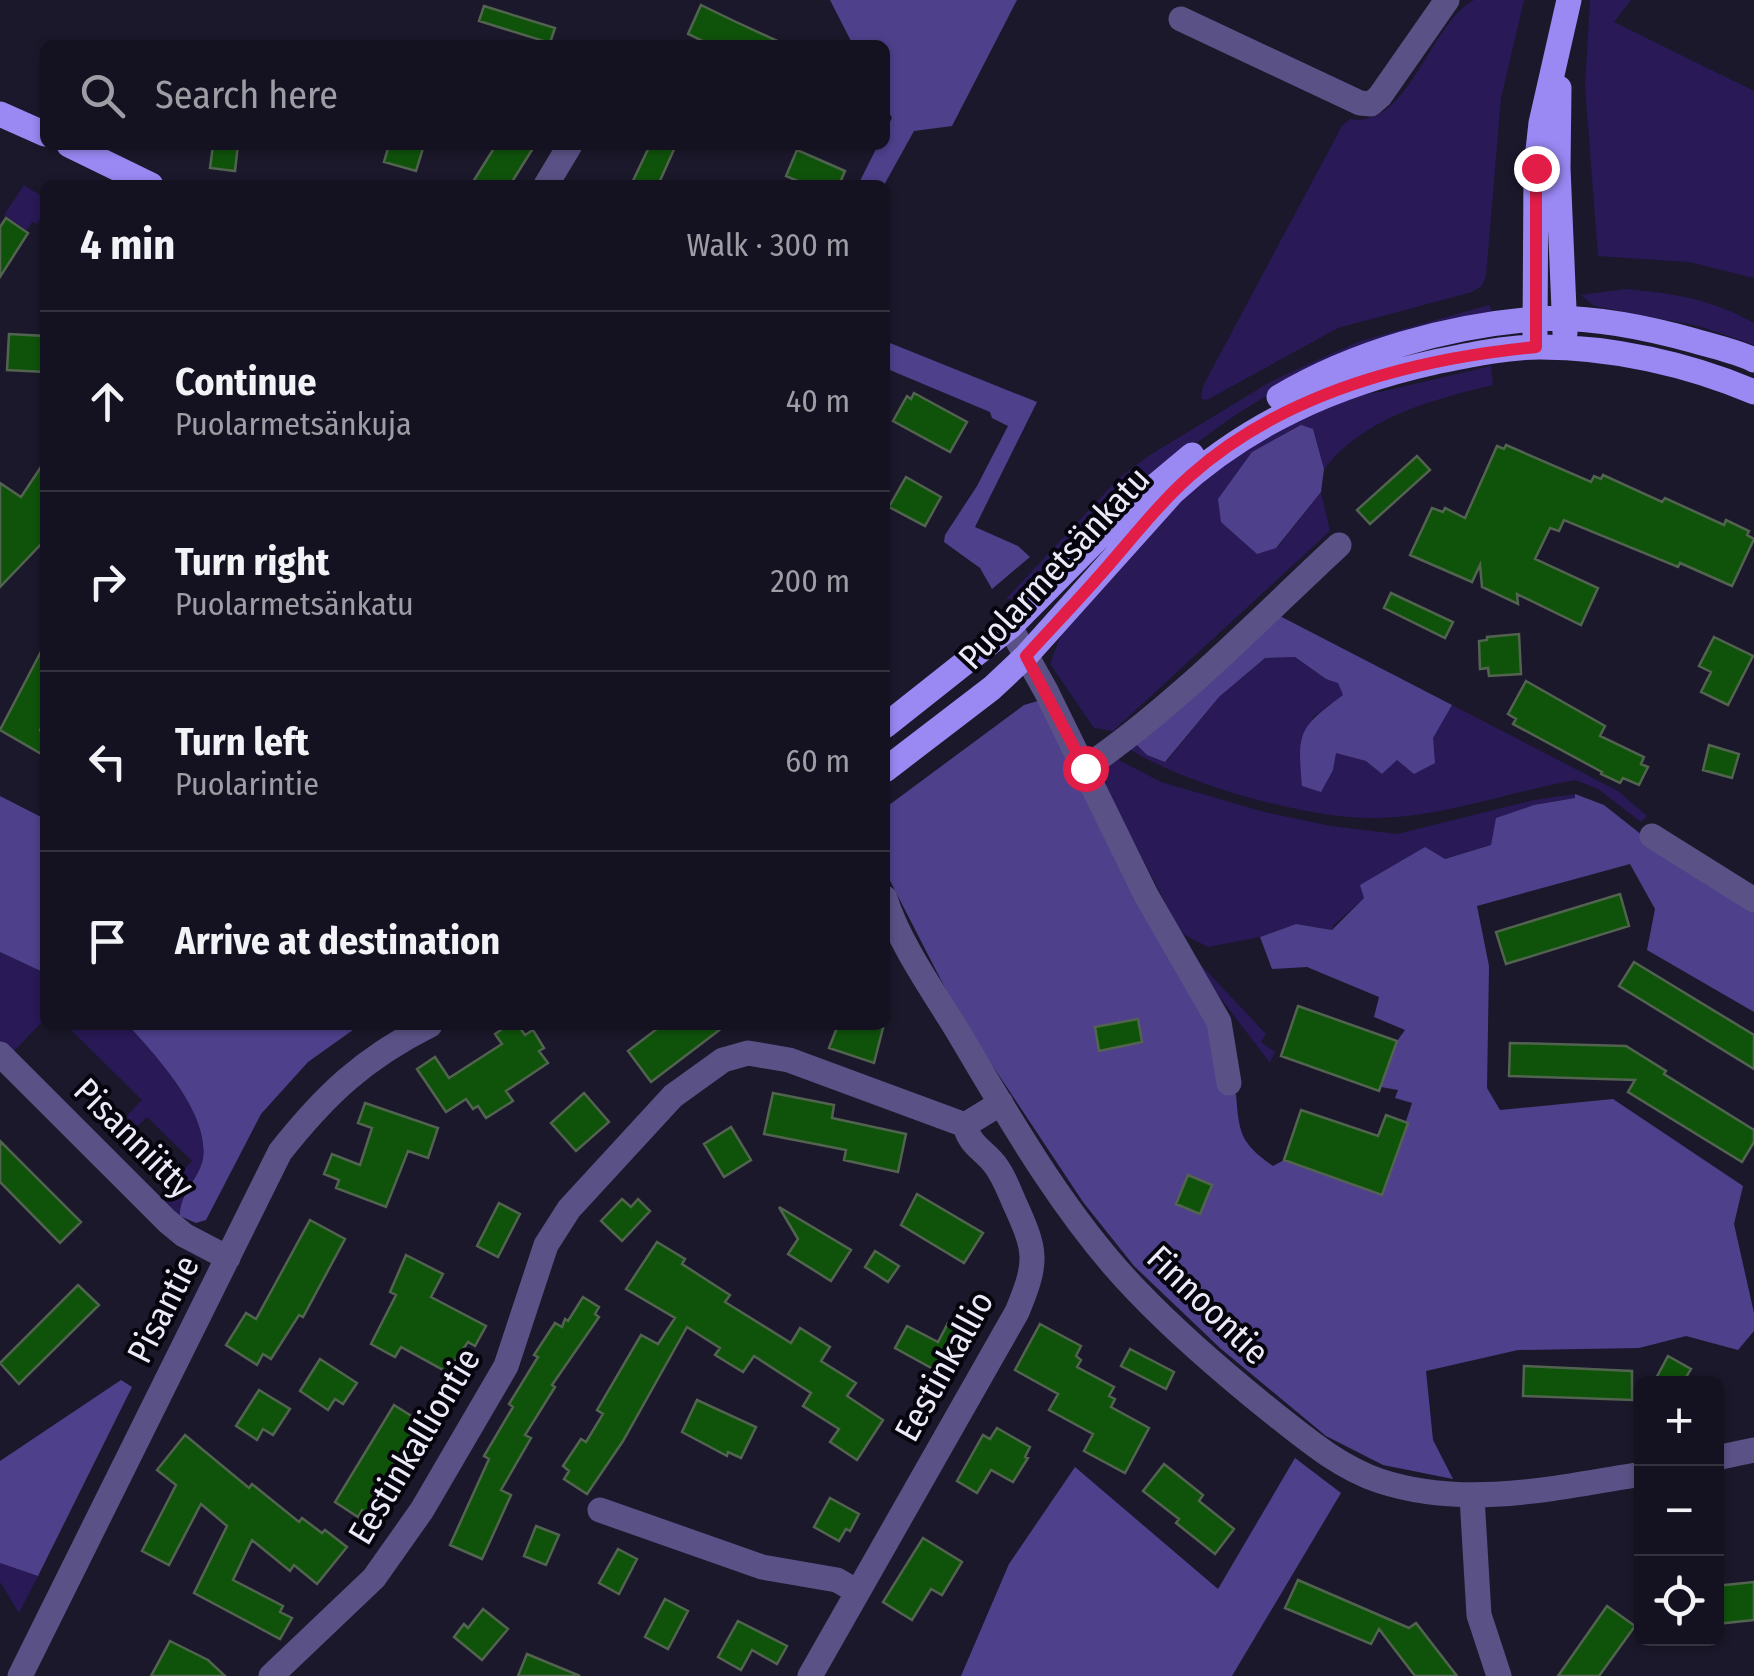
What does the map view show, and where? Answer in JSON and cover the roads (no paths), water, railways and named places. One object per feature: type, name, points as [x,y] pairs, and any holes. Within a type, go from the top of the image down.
[{"type":"main road","points":[[1536,347],[1536,168],[1541,122],[1570,0]]},
{"type":"main road","points":[[1556,58],[1565,348]]},
{"type":"main road","points":[[0,114],[40,132]]},
{"type":"main road","points":[[79,150],[141,180]]},
{"type":"main road","name":"Puolarmetsänkatu","points":[[890,722],[1010,628],[1164,476],[1211,440],[1288,392],[1390,348],[1535,319],[1564,319],[1666,333],[1754,360]]},
{"type":"main road","name":"Puolarmetsänkatu","points":[[890,766],[992,688],[1026,656],[1173,492],[1227,446],[1312,399],[1451,358],[1536,347],[1656,361],[1704,373],[1754,392]]},
{"type":"street","points":[[1181,20],[1351,99],[1371,104],[1447,0]]},
{"type":"street","points":[[549,180],[567,150]]},
{"type":"street","points":[[1085,768],[1116,747],[1196,678],[1338,544]]},
{"type":"street","points":[[1010,628],[1085,768],[1146,895],[1219,1022],[1229,1083]]},
{"type":"street","points":[[1652,836],[1754,900]]},
{"type":"street","name":"Finnoontie","points":[[890,913],[1001,1103],[1081,1222],[1136,1290],[1245,1390],[1343,1465],[1400,1487],[1472,1497],[1634,1475]]},
{"type":"street","name":"Pisantie","points":[[20,1676],[280,1152],[341,1082],[385,1049],[421,1030]]},
{"type":"street","name":"Eestinkalliontie","points":[[271,1676],[374,1578],[422,1510],[506,1366],[546,1245],[569,1209],[674,1096],[723,1060],[748,1053],[789,1060],[964,1125]]},
{"type":"street","name":"Pisanniitty","points":[[0,1054],[167,1221],[184,1235],[228,1258]]},
{"type":"street","points":[[964,1125],[1001,1103]]},
{"type":"street","name":"Eestinkallio","points":[[810,1676],[1017,1312],[1028,1284],[1033,1242],[995,1164],[970,1140],[964,1125]]},
{"type":"street","points":[[1724,1456],[1754,1450]]},
{"type":"street","points":[[1472,1497],[1479,1616],[1498,1676]]},
{"type":"street","points":[[600,1510],[762,1567],[837,1580],[856,1591]]}]
